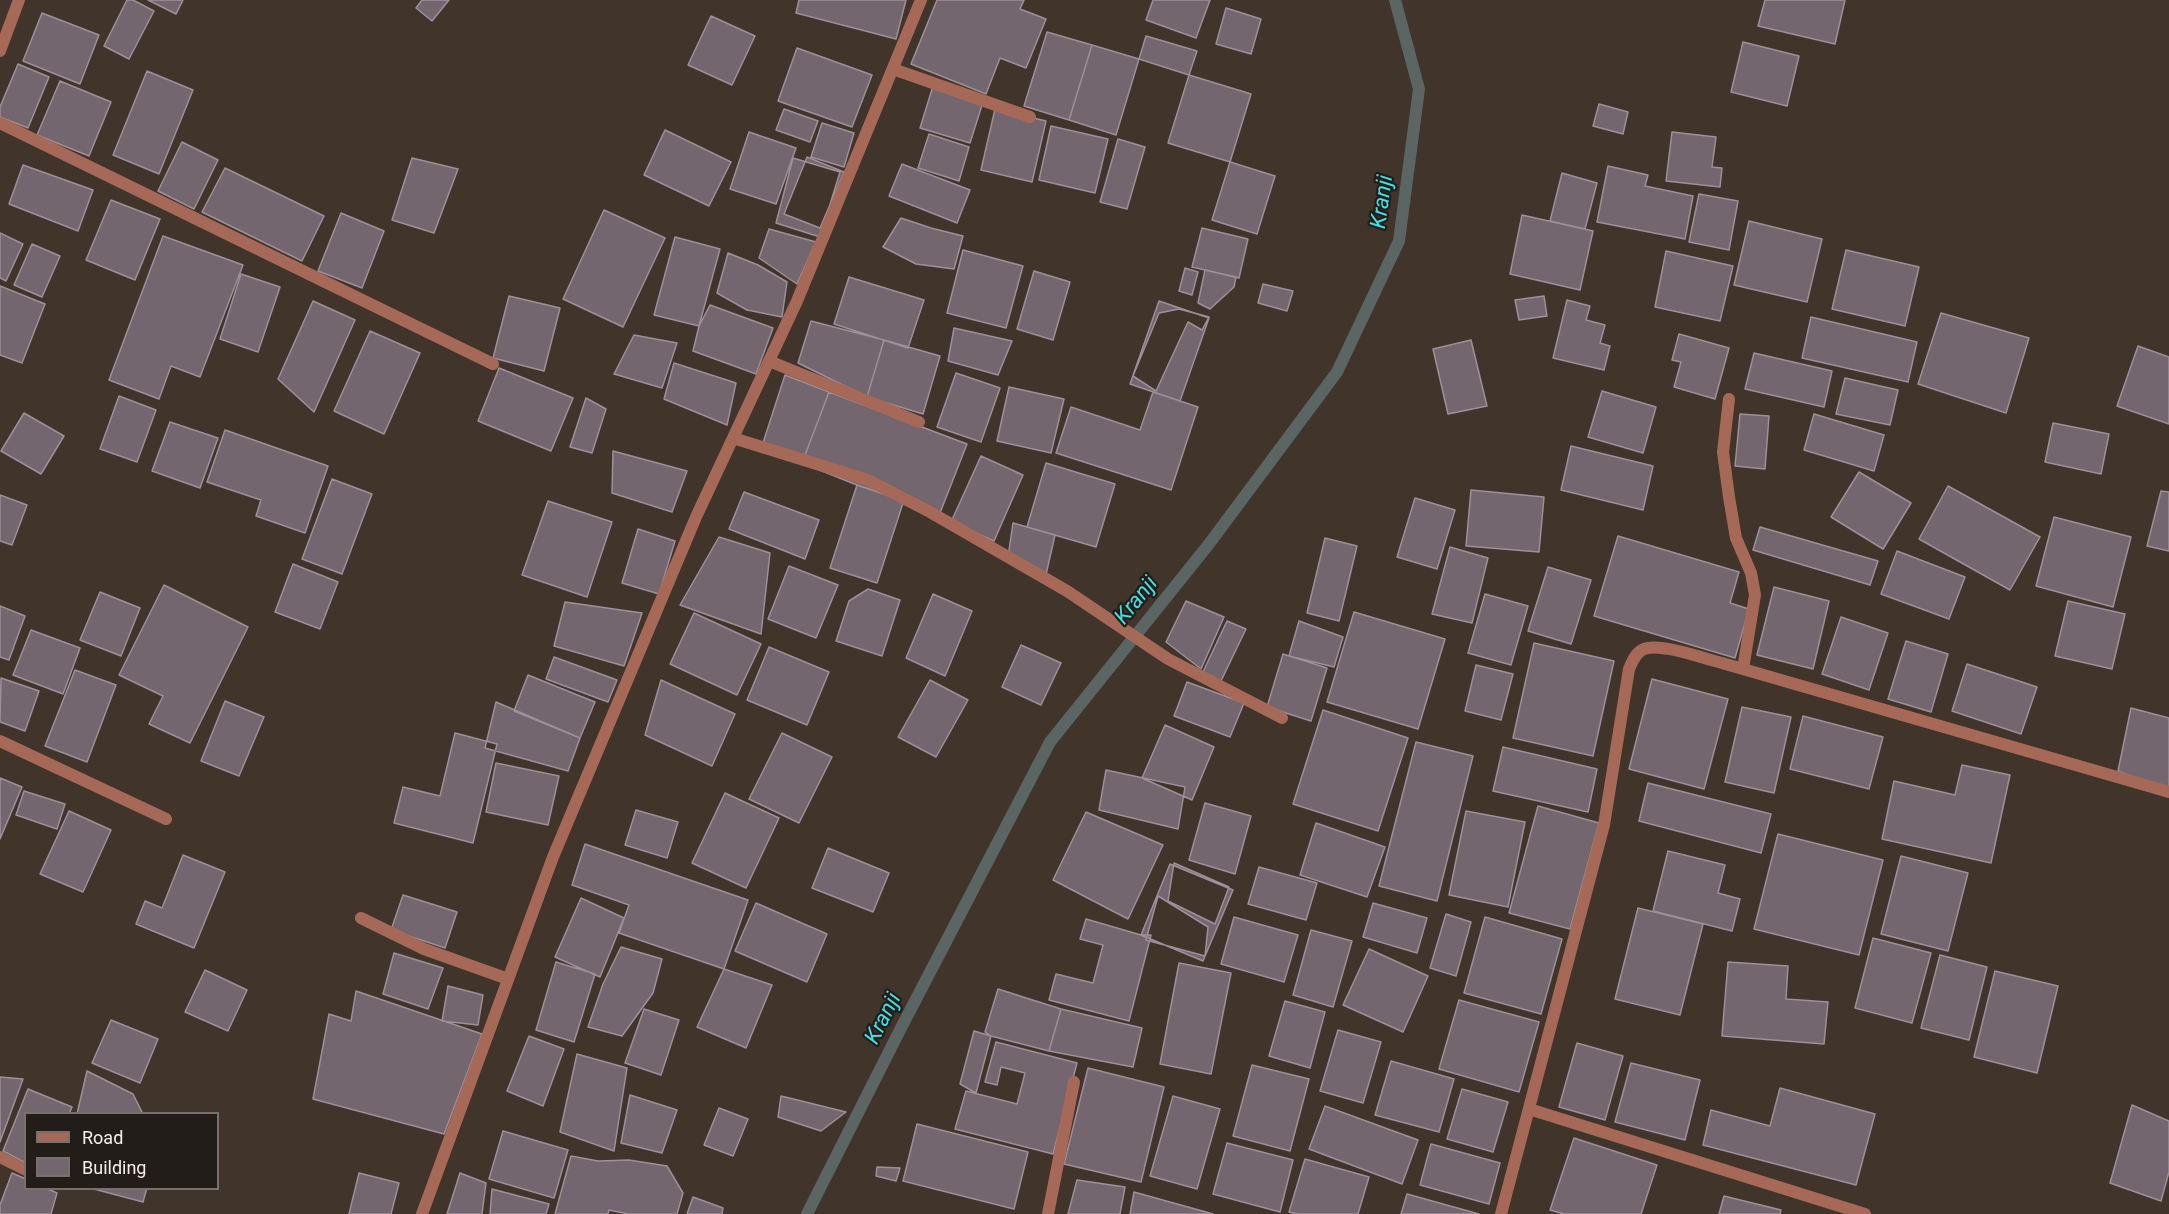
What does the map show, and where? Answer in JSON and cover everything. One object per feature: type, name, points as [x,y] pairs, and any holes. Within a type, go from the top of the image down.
[{"type":"street","points":[[0,51],[19,0]]},
{"type":"street","points":[[422,1214],[553,857],[696,517],[797,301],[921,0]]},
{"type":"street","points":[[893,69],[1030,117]]},
{"type":"street","points":[[0,123],[493,364]]},
{"type":"street","points":[[769,361],[919,422]]},
{"type":"street","points":[[1729,399],[1723,452],[1736,537],[1751,573],[1755,595],[1743,669]]},
{"type":"street","points":[[732,438],[878,485],[930,512],[1067,591],[1168,660],[1282,718]]},
{"type":"street","points":[[1501,1214],[1604,825],[1629,669],[1633,659],[1641,650],[1654,646],[1743,669],[2169,792]]},
{"type":"street","points":[[0,741],[166,819]]},
{"type":"street","points":[[361,918],[424,949],[508,979]]},
{"type":"street","points":[[1048,1214],[1074,1082]]},
{"type":"street","points":[[1529,1109],[1865,1214]]},
{"type":"street","points":[[0,1157],[24,1169]]},
{"type":"building","points":[[127,0],[133,0],[154,11],[129,59],[104,46]]},
{"type":"building","points":[[148,0],[183,0],[176,14]]},
{"type":"building","points":[[422,0],[449,0],[432,21],[416,8]]},
{"type":"building","points":[[799,0],[906,0],[896,39],[796,13]]},
{"type":"building","points":[[937,0],[1024,0],[1020,9],[1046,19],[1026,68],[1000,58],[986,94],[911,64]]},
{"type":"building","points":[[1153,0],[1210,0],[1196,38],[1146,20]]},
{"type":"building","points":[[1765,0],[1845,0],[1835,44],[1758,26]]},
{"type":"building","points":[[1226,8],[1261,19],[1251,54],[1216,44]]},
{"type":"building","points":[[42,13],[99,35],[80,84],[23,61]]},
{"type":"building","points":[[711,16],[755,36],[732,85],[688,65]]},
{"type":"building","points":[[1047,32],[1092,45],[1069,120],[1024,106]]},
{"type":"building","points":[[1146,36],[1197,51],[1189,75],[1139,59]]},
{"type":"building","points":[[1743,42],[1799,56],[1787,106],[1731,92]]},
{"type":"building","points":[[1092,45],[1139,59],[1116,135],[1069,120]]},
{"type":"building","points":[[797,48],[872,75],[852,127],[778,101]]},
{"type":"building","points":[[18,64],[49,77],[28,128],[0,117],[0,107]]},
{"type":"building","points":[[147,71],[193,90],[159,174],[113,155]]},
{"type":"building","points":[[1189,75],[1251,94],[1230,162],[1168,143]]},
{"type":"building","points":[[60,81],[111,102],[89,156],[37,135]]},
{"type":"building","points":[[933,86],[983,102],[970,143],[920,128]]},
{"type":"building","points":[[1599,104],[1628,112],[1623,134],[1593,126]]},
{"type":"building","points":[[784,109],[818,121],[810,142],[776,130]]},
{"type":"building","points":[[995,109],[1046,121],[1032,182],[981,170]]},
{"type":"building","points":[[822,123],[854,133],[844,167],[811,157]]},
{"type":"building","points":[[1051,126],[1108,139],[1095,193],[1039,180]]},
{"type":"building","points":[[665,130],[731,162],[709,206],[644,175]]},
{"type":"building","points":[[749,132],[796,148],[776,204],[730,189]]},
{"type":"building","points":[[1672,132],[1716,137],[1712,167],[1722,168],[1720,187],[1666,181]]},
{"type":"building","points":[[929,134],[969,147],[959,181],[918,168]]},
{"type":"building","points":[[1118,139],[1145,147],[1127,209],[1100,202]]},
{"type":"building","points":[[182,142],[218,160],[194,209],[158,191]]},
{"type":"building","points":[[807,157],[844,172],[820,228],[784,214]]},
{"type":"building","points":[[412,158],[458,169],[434,233],[392,220]]},
{"type":"building","points":[[793,158],[840,172],[820,237],[776,223]]},
{"type":"building","points":[[1230,162],[1275,176],[1257,234],[1212,220]]},
{"type":"building","points":[[902,164],[970,190],[957,223],[889,196]]},
{"type":"building","points":[[23,165],[93,190],[78,231],[9,204]]},
{"type":"building","points":[[1608,166],[1648,175],[1645,186],[1693,196],[1685,239],[1597,222]]},
{"type":"building","points":[[225,168],[324,216],[302,261],[202,212]]},
{"type":"building","points":[[1562,173],[1597,183],[1585,229],[1550,221]]},
{"type":"building","points":[[1699,194],[1738,201],[1729,250],[1689,242]]},
{"type":"building","points":[[111,200],[160,219],[135,280],[86,260]]},
{"type":"building","points":[[604,210],[665,238],[623,327],[563,299]]},
{"type":"building","points":[[341,213],[384,231],[362,288],[318,271]]},
{"type":"building","points":[[1522,215],[1593,231],[1580,290],[1510,274]]},
{"type":"building","points":[[901,218],[963,236],[954,269],[916,264],[883,247]]},
{"type":"building","points":[[1749,221],[1822,239],[1807,302],[1734,285]]},
{"type":"building","points":[[1202,228],[1248,239],[1239,278],[1192,267]]},
{"type":"building","points":[[769,229],[816,242],[797,284],[759,258]]},
{"type":"building","points":[[0,233],[23,244],[6,281],[0,278]]},
{"type":"building","points":[[163,236],[243,265],[200,377],[171,366],[159,399],[109,380]]},
{"type":"building","points":[[675,237],[720,249],[699,326],[654,315]]},
{"type":"building","points":[[32,244],[60,256],[42,297],[14,285]]},
{"type":"building","points":[[963,250],[1023,266],[1006,328],[947,313]]},
{"type":"building","points":[[1846,250],[1919,267],[1905,326],[1832,309]]},
{"type":"building","points":[[1666,251],[1733,266],[1720,321],[1655,307]]},
{"type":"building","points":[[728,253],[758,265],[787,282],[782,317],[747,310],[717,293]]},
{"type":"building","points":[[1185,268],[1198,272],[1192,295],[1179,291]]},
{"type":"building","points":[[1205,270],[1236,277],[1234,287],[1210,309],[1198,303]]},
{"type":"building","points":[[1034,271],[1070,282],[1053,340],[1017,329]]},
{"type":"building","points":[[241,274],[280,287],[258,352],[220,339]]},
{"type":"building","points":[[849,277],[924,300],[908,348],[834,324]]},
{"type":"building","points":[[1263,284],[1293,291],[1287,311],[1258,303]]},
{"type":"building","points":[[0,286],[45,304],[22,363],[0,355]]},
{"type":"building","points":[[509,296],[560,308],[544,371],[493,358]]},
{"type":"building","points":[[1544,296],[1547,316],[1519,320],[1515,300]]},
{"type":"building","points":[[1567,300],[1590,306],[1586,320],[1605,325],[1600,343],[1610,346],[1604,370],[1553,358]]},
{"type":"building","points":[[313,301],[355,320],[314,412],[278,379]]},
{"type":"building","points":[[1159,301],[1209,318],[1180,401],[1130,384]]},
{"type":"building","points":[[710,305],[773,328],[756,374],[693,351],[699,326]]},
{"type":"building","points":[[1179,309],[1209,317],[1202,330],[1188,322],[1156,391],[1133,376],[1159,313]]},
{"type":"building","points":[[1941,313],[2029,338],[2006,413],[1918,384]]},
{"type":"building","points":[[1811,317],[1917,342],[1908,382],[1802,358]]},
{"type":"building","points":[[811,321],[884,340],[867,397],[798,363]]},
{"type":"building","points":[[954,328],[1012,341],[998,375],[948,361]]},
{"type":"building","points":[[370,331],[420,353],[384,434],[334,411]]},
{"type":"building","points":[[1679,334],[1729,348],[1715,399],[1674,387],[1681,362],[1672,360]]},
{"type":"building","points":[[634,335],[677,343],[662,388],[614,374]]},
{"type":"building","points":[[884,340],[940,356],[923,414],[867,397]]},
{"type":"building","points":[[1471,340],[1487,406],[1448,414],[1433,349]]},
{"type":"building","points":[[2138,346],[2169,357],[2169,424],[2117,406]]},
{"type":"building","points":[[1754,353],[1832,371],[1824,407],[1745,389]]},
{"type":"building","points":[[674,363],[736,383],[727,425],[664,399]]},
{"type":"building","points":[[499,368],[573,398],[551,451],[478,421]]},
{"type":"building","points":[[956,373],[1000,388],[981,442],[937,427]]},
{"type":"building","points":[[785,375],[829,392],[802,463],[761,449]]},
{"type":"building","points":[[1845,378],[1898,390],[1890,425],[1836,414]]},
{"type":"building","points":[[1009,387],[1064,399],[1051,453],[997,441]]},
{"type":"building","points":[[1602,391],[1656,407],[1643,453],[1588,437]]},
{"type":"building","points":[[829,392],[967,444],[940,513],[857,485],[802,463]]},
{"type":"building","points":[[1153,392],[1198,407],[1171,490],[1056,453],[1071,407],[1140,430]]},
{"type":"building","points":[[119,396],[156,410],[137,462],[100,449]]},
{"type":"building","points":[[586,398],[606,409],[592,453],[570,447]]},
{"type":"building","points":[[24,413],[64,436],[41,474],[1,451]]},
{"type":"building","points":[[1740,414],[1769,416],[1765,469],[1735,466]]},
{"type":"building","points":[[1814,414],[1884,435],[1874,471],[1804,450]]},
{"type":"building","points":[[170,422],[218,438],[200,488],[152,471]]},
{"type":"building","points":[[2053,423],[2109,434],[2101,474],[2045,462]]},
{"type":"building","points":[[225,430],[328,466],[305,533],[256,516],[261,500],[207,482]]},
{"type":"building","points":[[1571,446],[1653,466],[1643,510],[1561,490]]},
{"type":"building","points":[[613,451],[687,471],[672,512],[612,493]]},
{"type":"building","points":[[981,456],[1023,475],[994,541],[951,522]]},
{"type":"building","points":[[1046,463],[1115,484],[1096,547],[1027,527]]},
{"type":"building","points":[[1859,472],[1911,503],[1883,549],[1831,517]]},
{"type":"building","points":[[332,479],[372,494],[342,574],[302,559]]},
{"type":"building","points":[[857,485],[904,500],[877,583],[830,568]]},
{"type":"building","points":[[1948,486],[2040,537],[2010,590],[1919,539]]},
{"type":"building","points":[[1471,490],[1544,497],[1539,552],[1466,546]]},
{"type":"building","points":[[2161,491],[2169,492],[2169,551],[2147,546]]},
{"type":"building","points":[[744,492],[819,520],[805,559],[729,529]]},
{"type":"building","points":[[0,495],[27,505],[12,545],[0,541]]},
{"type":"building","points":[[1415,498],[1455,510],[1437,569],[1397,557]]},
{"type":"building","points":[[548,501],[612,522],[587,597],[522,575]]},
{"type":"building","points":[[2054,517],[2131,537],[2113,607],[2036,586]]},
{"type":"building","points":[[1013,523],[1055,535],[1045,579],[1008,557]]},
{"type":"building","points":[[1760,527],[1878,561],[1870,585],[1753,550]]},
{"type":"building","points":[[638,529],[675,541],[659,594],[622,583]]},
{"type":"building","points":[[1618,536],[1739,572],[1730,603],[1749,609],[1735,658],[1594,616]]},
{"type":"building","points":[[719,537],[770,553],[761,634],[680,605]]},
{"type":"building","points":[[1325,538],[1357,546],[1339,621],[1307,613]]},
{"type":"building","points":[[1450,547],[1488,558],[1472,623],[1432,614]]},
{"type":"building","points":[[1897,551],[1965,577],[1949,619],[1881,594]]},
{"type":"building","points":[[293,564],[338,582],[320,629],[275,612]]},
{"type":"building","points":[[789,566],[838,585],[816,638],[768,619]]},
{"type":"building","points":[[1548,567],[1591,580],[1571,644],[1528,631]]},
{"type":"building","points":[[164,585],[248,627],[190,743],[149,724],[163,696],[119,675]]},
{"type":"building","points":[[1774,587],[1829,601],[1813,669],[1757,655]]},
{"type":"building","points":[[868,589],[900,600],[882,656],[836,641],[849,601]]},
{"type":"building","points":[[100,592],[140,608],[121,656],[80,640]]},
{"type":"building","points":[[933,594],[972,611],[945,676],[906,658]]},
{"type":"building","points":[[1485,594],[1528,606],[1511,665],[1468,653]]},
{"type":"building","points":[[1186,601],[1224,617],[1201,669],[1166,642]]},
{"type":"building","points":[[2068,601],[2125,614],[2112,669],[2055,656]]},
{"type":"building","points":[[565,602],[642,613],[624,666],[554,646]]},
{"type":"building","points":[[0,606],[25,616],[9,660],[0,657]]},
{"type":"building","points":[[1354,612],[1445,639],[1418,729],[1327,702]]},
{"type":"building","points":[[694,613],[761,644],[737,695],[670,664]]},
{"type":"building","points":[[1841,617],[1888,633],[1869,690],[1822,674]]},
{"type":"building","points":[[1227,621],[1246,629],[1220,683],[1202,674]]},
{"type":"building","points":[[1299,621],[1343,637],[1334,667],[1289,656]]},
{"type":"building","points":[[31,630],[80,648],[63,694],[13,675]]},
{"type":"building","points":[[1906,641],[1948,654],[1931,712],[1888,699]]},
{"type":"building","points":[[1534,643],[1614,661],[1593,756],[1513,738]]},
{"type":"building","points":[[1021,645],[1061,663],[1041,705],[1002,687]]},
{"type":"building","points":[[769,647],[829,672],[807,725],[747,700]]},
{"type":"building","points":[[1283,654],[1327,668],[1311,721],[1267,707]]},
{"type":"building","points":[[554,657],[617,680],[608,702],[546,679]]},
{"type":"building","points":[[1967,664],[2037,687],[2021,734],[1952,711]]},
{"type":"building","points":[[1476,665],[1513,674],[1501,720],[1465,711]]},
{"type":"building","points":[[75,670],[116,685],[87,762],[45,746]]},
{"type":"building","points":[[528,675],[595,702],[580,738],[514,711]]},
{"type":"building","points":[[1,678],[39,691],[25,731],[0,722]]},
{"type":"building","points":[[1652,679],[1728,699],[1704,789],[1629,769]]},
{"type":"building","points":[[661,680],[735,714],[712,766],[645,735]]},
{"type":"building","points":[[930,680],[968,700],[936,757],[898,737]]},
{"type":"building","points":[[1187,682],[1244,703],[1230,737],[1174,716]]},
{"type":"building","points":[[225,701],[264,717],[239,776],[201,761]]},
{"type":"building","points":[[496,702],[580,738],[568,771],[485,748]]},
{"type":"building","points":[[1742,707],[1791,717],[1774,793],[1725,782]]},
{"type":"building","points":[[2131,708],[2169,718],[2169,791],[2118,771]]},
{"type":"building","points":[[1323,710],[1408,738],[1378,831],[1293,804]]},
{"type":"building","points":[[1803,716],[1883,737],[1869,789],[1790,769]]},
{"type":"building","points":[[1165,725],[1214,747],[1192,800],[1142,778]]},
{"type":"building","points":[[455,733],[497,744],[473,843],[394,823],[403,787],[440,796]]},
{"type":"building","points":[[782,733],[832,757],[799,823],[749,799]]},
{"type":"building","points":[[1416,742],[1473,756],[1437,901],[1379,886]]},
{"type":"building","points":[[1503,747],[1597,769],[1588,812],[1493,791]]},
{"type":"building","points":[[496,763],[559,776],[548,825],[486,812]]},
{"type":"building","points":[[1962,765],[2010,775],[1991,863],[1882,839],[1894,781],[1955,795]]},
{"type":"building","points":[[1106,770],[1185,787],[1178,829],[1099,810]]},
{"type":"building","points":[[0,778],[22,787],[0,839]]},
{"type":"building","points":[[1648,783],[1771,814],[1761,853],[1639,821]]},
{"type":"building","points":[[24,791],[65,804],[57,829],[16,815]]},
{"type":"building","points":[[725,793],[779,818],[746,888],[692,863]]},
{"type":"building","points":[[1205,803],[1251,816],[1235,874],[1189,860]]},
{"type":"building","points":[[1538,806],[1599,823],[1570,929],[1509,913]]},
{"type":"building","points":[[636,810],[678,822],[667,858],[625,845]]},
{"type":"building","points":[[69,811],[111,830],[83,892],[40,874]]},
{"type":"building","points":[[1466,811],[1525,822],[1508,907],[1449,895]]},
{"type":"building","points":[[1086,812],[1163,845],[1128,919],[1053,880]]},
{"type":"building","points":[[1316,823],[1385,847],[1367,897],[1300,875]]},
{"type":"building","points":[[1778,834],[1883,860],[1859,955],[1754,929]]},
{"type":"building","points":[[585,844],[748,900],[724,969],[619,933],[629,905],[572,885]]},
{"type":"building","points":[[828,848],[889,873],[873,912],[812,888]]},
{"type":"building","points":[[1668,851],[1725,865],[1718,893],[1740,899],[1732,931],[1653,911]]},
{"type":"building","points":[[183,855],[225,872],[194,948],[136,924],[145,901],[162,908]]},
{"type":"building","points":[[1901,856],[1968,873],[1948,951],[1881,934]]},
{"type":"building","points":[[1174,863],[1229,887],[1215,924],[1168,901]]},
{"type":"building","points":[[1170,864],[1233,890],[1203,961],[1141,935]]},
{"type":"building","points":[[1259,867],[1317,883],[1306,920],[1248,904]]},
{"type":"building","points":[[403,895],[457,912],[445,948],[391,930]]},
{"type":"building","points":[[1158,896],[1208,927],[1205,956],[1146,940]]},
{"type":"building","points":[[581,898],[624,918],[600,977],[555,957]]},
{"type":"building","points":[[756,903],[827,934],[807,982],[735,951]]},
{"type":"building","points":[[1373,903],[1427,918],[1417,953],[1363,937]]},
{"type":"building","points":[[1638,908],[1703,924],[1680,1015],[1615,999]]},
{"type":"building","points":[[1446,914],[1471,922],[1456,976],[1430,968]]},
{"type":"building","points":[[1234,917],[1298,935],[1284,982],[1221,964]]},
{"type":"building","points":[[1485,917],[1562,939],[1541,1014],[1464,993]]},
{"type":"building","points":[[1086,919],[1141,935],[1151,935],[1129,1021],[1049,1000],[1056,974],[1093,983],[1103,945],[1080,939]]},
{"type":"building","points":[[1311,930],[1352,941],[1333,1007],[1293,995]]},
{"type":"building","points":[[1873,938],[1931,953],[1912,1023],[1855,1008]]},
{"type":"building","points":[[621,947],[662,959],[653,993],[622,1036],[588,1027],[603,984]]},
{"type":"building","points":[[1369,949],[1428,976],[1403,1032],[1343,1005]]},
{"type":"building","points":[[394,953],[443,968],[428,1009],[383,994]]},
{"type":"building","points":[[1940,955],[1987,967],[1969,1040],[1921,1028]]},
{"type":"building","points":[[556,962],[595,974],[574,1042],[536,1030]]},
{"type":"building","points":[[1728,962],[1788,966],[1786,999],[1828,1002],[1824,1044],[1722,1036]]},
{"type":"building","points":[[1179,963],[1231,973],[1211,1074],[1160,1064]]},
{"type":"building","points":[[724,969],[772,985],[746,1048],[697,1027]]},
{"type":"building","points":[[205,970],[247,990],[228,1031],[185,1012]]},
{"type":"building","points":[[1995,971],[2058,986],[2037,1073],[1974,1057]]},
{"type":"building","points":[[448,986],[483,995],[478,1025],[442,1021]]},
{"type":"building","points":[[998,989],[1061,1009],[1049,1051],[991,1036],[985,1032]]},
{"type":"building","points":[[356,991],[482,1034],[444,1134],[313,1099],[329,1014],[351,1021]]},
{"type":"building","points":[[1459,1000],[1539,1022],[1519,1092],[1439,1069]]},
{"type":"building","points":[[1285,1001],[1325,1012],[1310,1068],[1269,1056]]},
{"type":"building","points":[[644,1009],[679,1020],[661,1075],[625,1063]]},
{"type":"building","points":[[1061,1009],[1142,1028],[1133,1067],[1049,1051]]},
{"type":"building","points":[[111,1020],[158,1039],[140,1083],[92,1063]]},
{"type":"building","points":[[1338,1030],[1381,1042],[1363,1103],[1320,1091]]},
{"type":"building","points":[[974,1031],[991,1036],[976,1093],[960,1084]]},
{"type":"building","points":[[529,1036],[564,1049],[543,1106],[507,1091]]},
{"type":"building","points":[[996,1042],[1077,1063],[1053,1154],[955,1129],[966,1091],[1017,1104],[1025,1073],[1001,1067],[997,1085],[985,1082]]},
{"type":"building","points":[[1577,1043],[1623,1056],[1605,1120],[1559,1107]]},
{"type":"building","points":[[577,1054],[627,1068],[614,1151],[560,1132]]},
{"type":"building","points":[[1391,1061],[1454,1079],[1439,1132],[1375,1115]]},
{"type":"building","points":[[1631,1063],[1700,1080],[1685,1140],[1615,1122]]},
{"type":"building","points":[[1252,1065],[1309,1079],[1290,1151],[1233,1136]]},
{"type":"building","points":[[1088,1068],[1164,1087],[1141,1182],[1064,1164]]},
{"type":"building","points":[[87,1071],[133,1094],[142,1112],[77,1112]]},
{"type":"building","points":[[0,1077],[23,1079],[0,1142]]},
{"type":"building","points":[[1780,1088],[1875,1114],[1856,1185],[1703,1145],[1711,1110],[1770,1126]]},
{"type":"building","points":[[28,1089],[72,1107],[70,1112],[24,1112],[24,1162],[3,1151]]},
{"type":"building","points":[[1462,1089],[1508,1102],[1493,1152],[1447,1139]]},
{"type":"building","points":[[630,1095],[677,1110],[662,1153],[621,1143]]},
{"type":"building","points":[[781,1096],[846,1112],[821,1131],[778,1117]]},
{"type":"building","points":[[1173,1096],[1220,1109],[1197,1189],[1150,1176]]},
{"type":"building","points":[[2132,1105],[2169,1121],[2169,1172],[2161,1201],[2110,1183]]},
{"type":"building","points":[[1325,1106],[1418,1140],[1402,1184],[1309,1149]]},
{"type":"building","points":[[719,1108],[748,1119],[733,1156],[704,1145]]},
{"type":"building","points":[[917,1124],[1028,1152],[1014,1209],[903,1181]]},
{"type":"building","points":[[503,1131],[568,1150],[554,1198],[489,1179]]},
{"type":"building","points":[[1574,1138],[1657,1165],[1641,1214],[1564,1214],[1550,1210]]},
{"type":"building","points":[[1227,1143],[1293,1160],[1280,1212],[1213,1194]]},
{"type":"building","points":[[1431,1144],[1500,1163],[1489,1204],[1420,1185]]},
{"type":"building","points":[[571,1156],[598,1161],[629,1160],[667,1166],[683,1193],[677,1214],[628,1214],[609,1210],[608,1214],[555,1214]]},
{"type":"building","points":[[1305,1159],[1369,1177],[1358,1214],[1289,1212]]},
{"type":"building","points":[[877,1167],[900,1168],[896,1181],[876,1176]]},
{"type":"building","points":[[12,1173],[24,1178],[24,1190],[50,1190],[57,1193],[51,1214],[0,1214],[0,1205]]},
{"type":"building","points":[[359,1173],[399,1183],[391,1214],[349,1214]]},
{"type":"building","points":[[460,1173],[486,1183],[482,1214],[447,1214]]},
{"type":"building","points":[[1077,1180],[1125,1187],[1120,1214],[1068,1214]]},
{"type":"building","points":[[492,1189],[549,1204],[546,1214],[490,1214]]},
{"type":"building","points":[[98,1190],[146,1190],[143,1202]]},
{"type":"building","points":[[1134,1192],[1213,1214],[1130,1214]]},
{"type":"building","points":[[1407,1194],[1479,1214],[1401,1214]]},
{"type":"building","points":[[1724,1196],[1781,1210],[1780,1214],[1719,1214]]},
{"type":"building","points":[[693,1197],[723,1208],[722,1214],[687,1214]]},
{"type":"waterway","name":"Kranji","points":[[807,1214],[1050,742],[1209,544],[1337,372],[1399,241],[1419,89],[1395,0]]}]
